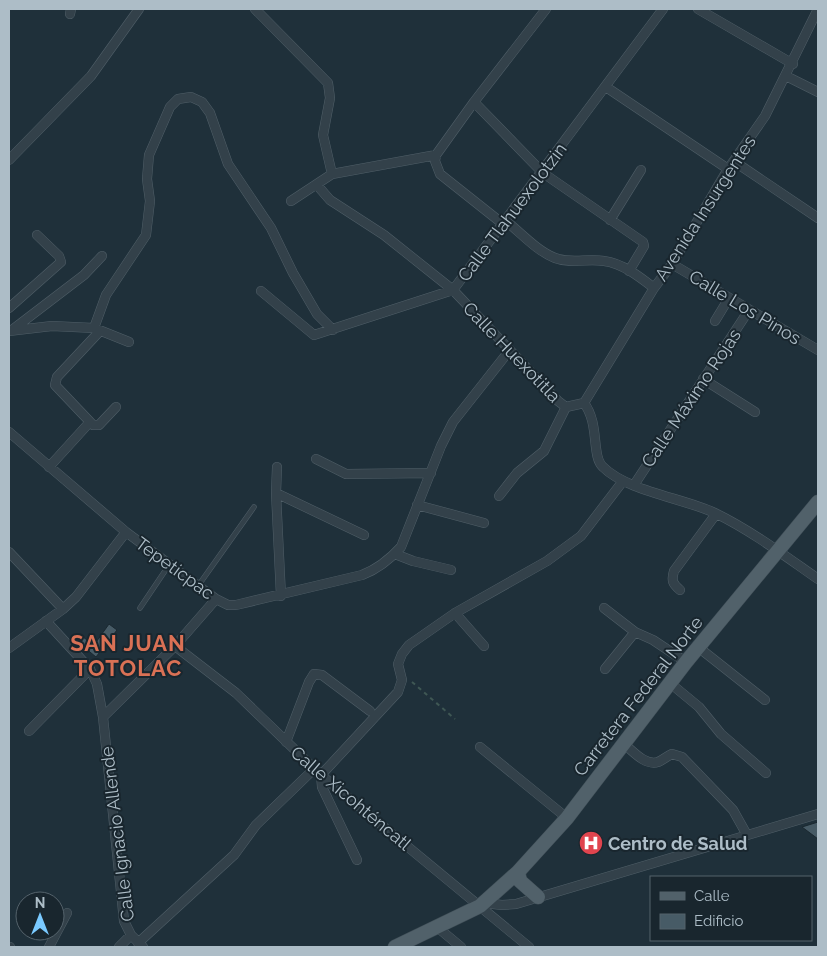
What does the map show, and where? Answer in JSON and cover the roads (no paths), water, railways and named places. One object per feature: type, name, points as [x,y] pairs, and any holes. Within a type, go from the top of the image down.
[{"type":"main road","name":"Carretera Federal Norte","points":[[395,947],[482,904],[518,872],[567,818],[686,662],[818,502]]},
{"type":"main road","points":[[518,872],[520,881],[538,897]]},
{"type":"street","points":[[9,160],[91,76],[139,9]]},
{"type":"street","points":[[255,9],[328,83],[330,98],[323,136],[332,174]]},
{"type":"street","points":[[546,9],[474,102],[436,155],[436,168],[440,174],[504,223],[555,258],[564,260],[604,260],[629,271],[654,288]]},
{"type":"street","name":"Calle Tlahuexolotzin","points":[[261,291],[314,335],[453,290],[543,173],[663,9]]},
{"type":"street","points":[[698,9],[793,64]]},
{"type":"street","name":"Avenida Insurgentes","points":[[584,403],[654,288],[672,264],[728,169],[735,162],[766,116],[793,64],[818,9]]},
{"type":"street","points":[[786,76],[818,92]]},
{"type":"street","points":[[606,87],[728,169]]},
{"type":"street","points":[[116,407],[99,425],[89,422],[56,387],[55,382],[97,330],[106,296],[146,234],[150,200],[147,179],[149,155],[170,107],[178,99],[191,97],[202,102],[210,113],[228,164],[271,228],[293,273],[317,314],[333,330]]},
{"type":"street","points":[[474,102],[543,173],[643,242],[643,248],[629,271]]},
{"type":"street","points":[[291,201],[332,174],[436,155]]},
{"type":"street","points":[[735,162],[818,218]]},
{"type":"street","points":[[610,220],[641,170]]},
{"type":"street","name":"Calle Huexotitla","points":[[317,185],[330,200],[384,235],[453,290],[509,351],[566,407],[584,403],[590,412],[594,424],[600,464],[623,481],[687,501],[716,514],[778,550],[818,579]]},
{"type":"street","points":[[9,308],[61,262],[59,256],[38,235]]},
{"type":"street","points":[[10,331],[84,275],[102,256]]},
{"type":"street","name":"Calle Los Pinos","points":[[672,264],[818,350]]},
{"type":"street","points":[[715,321],[729,298]]},
{"type":"street","name":"Calle Máximo Rojas","points":[[634,485],[750,310]]},
{"type":"street","points":[[10,331],[52,326],[97,330],[128,342]]},
{"type":"street","points":[[103,717],[221,601],[236,605],[281,596],[368,573],[395,554],[401,547],[454,422],[509,351]]},
{"type":"street","points":[[703,379],[755,412]]},
{"type":"street","points":[[499,496],[517,473],[544,451],[566,407]]},
{"type":"street","points":[[49,466],[89,422]]},
{"type":"street","name":"Tepeticpac","points":[[9,432],[126,532],[221,601]]},
{"type":"street","points":[[316,459],[346,474],[431,473]]},
{"type":"street","points":[[277,467],[276,493],[281,596]]},
{"type":"street","points":[[140,945],[234,855],[256,825],[318,772],[398,692],[402,680],[398,664],[402,654],[422,635],[455,613],[547,562],[581,536],[623,481]]},
{"type":"street","points":[[276,493],[364,535]]},
{"type":"street","points":[[417,506],[484,523]]},
{"type":"street","points":[[680,590],[671,578],[674,571],[716,514]]},
{"type":"street","points":[[9,648],[63,609],[76,597],[126,532]]},
{"type":"street","points":[[9,552],[63,609]]},
{"type":"street","points":[[395,554],[413,561],[451,570]]},
{"type":"street","points":[[604,608],[635,632],[653,640],[686,662]]},
{"type":"street","points":[[455,613],[484,646]]},
{"type":"street","points":[[29,731],[90,669],[46,621]]},
{"type":"street","points":[[605,669],[635,632]]},
{"type":"street","name":"Calle Xicohténcatl","points":[[174,646],[236,693],[318,772],[482,904],[530,947]]},
{"type":"street","points":[[698,647],[765,700]]},
{"type":"street","name":"Calle Ignacio Allende","points":[[90,669],[97,684],[103,717],[124,921],[131,935],[140,945]]},
{"type":"street","points":[[286,742],[309,682],[314,674],[322,675],[370,711]]},
{"type":"street","points":[[670,683],[699,707],[721,734],[766,773]]},
{"type":"street","points":[[624,744],[645,761],[658,762],[672,754],[682,757],[733,810],[748,835]]},
{"type":"street","points":[[480,747],[567,818]]},
{"type":"street","points":[[318,772],[322,788],[357,860]]},
{"type":"street","points":[[482,904],[502,906],[516,904],[818,814]]},
{"type":"street","points":[[49,947],[67,913]]},
{"type":"street","points":[[437,927],[461,947]]},
{"type":"street","points":[[119,947],[131,935]]},
{"type":"lane","points":[[198,586],[254,507]]},
{"type":"lane","points":[[140,608],[169,565]]},
{"type":"place","name":"Centro de Salud","points":[[591,843]]},
{"type":"district","name":"SAN JUAN TOTOLAC","points":[[128,656]]}]
